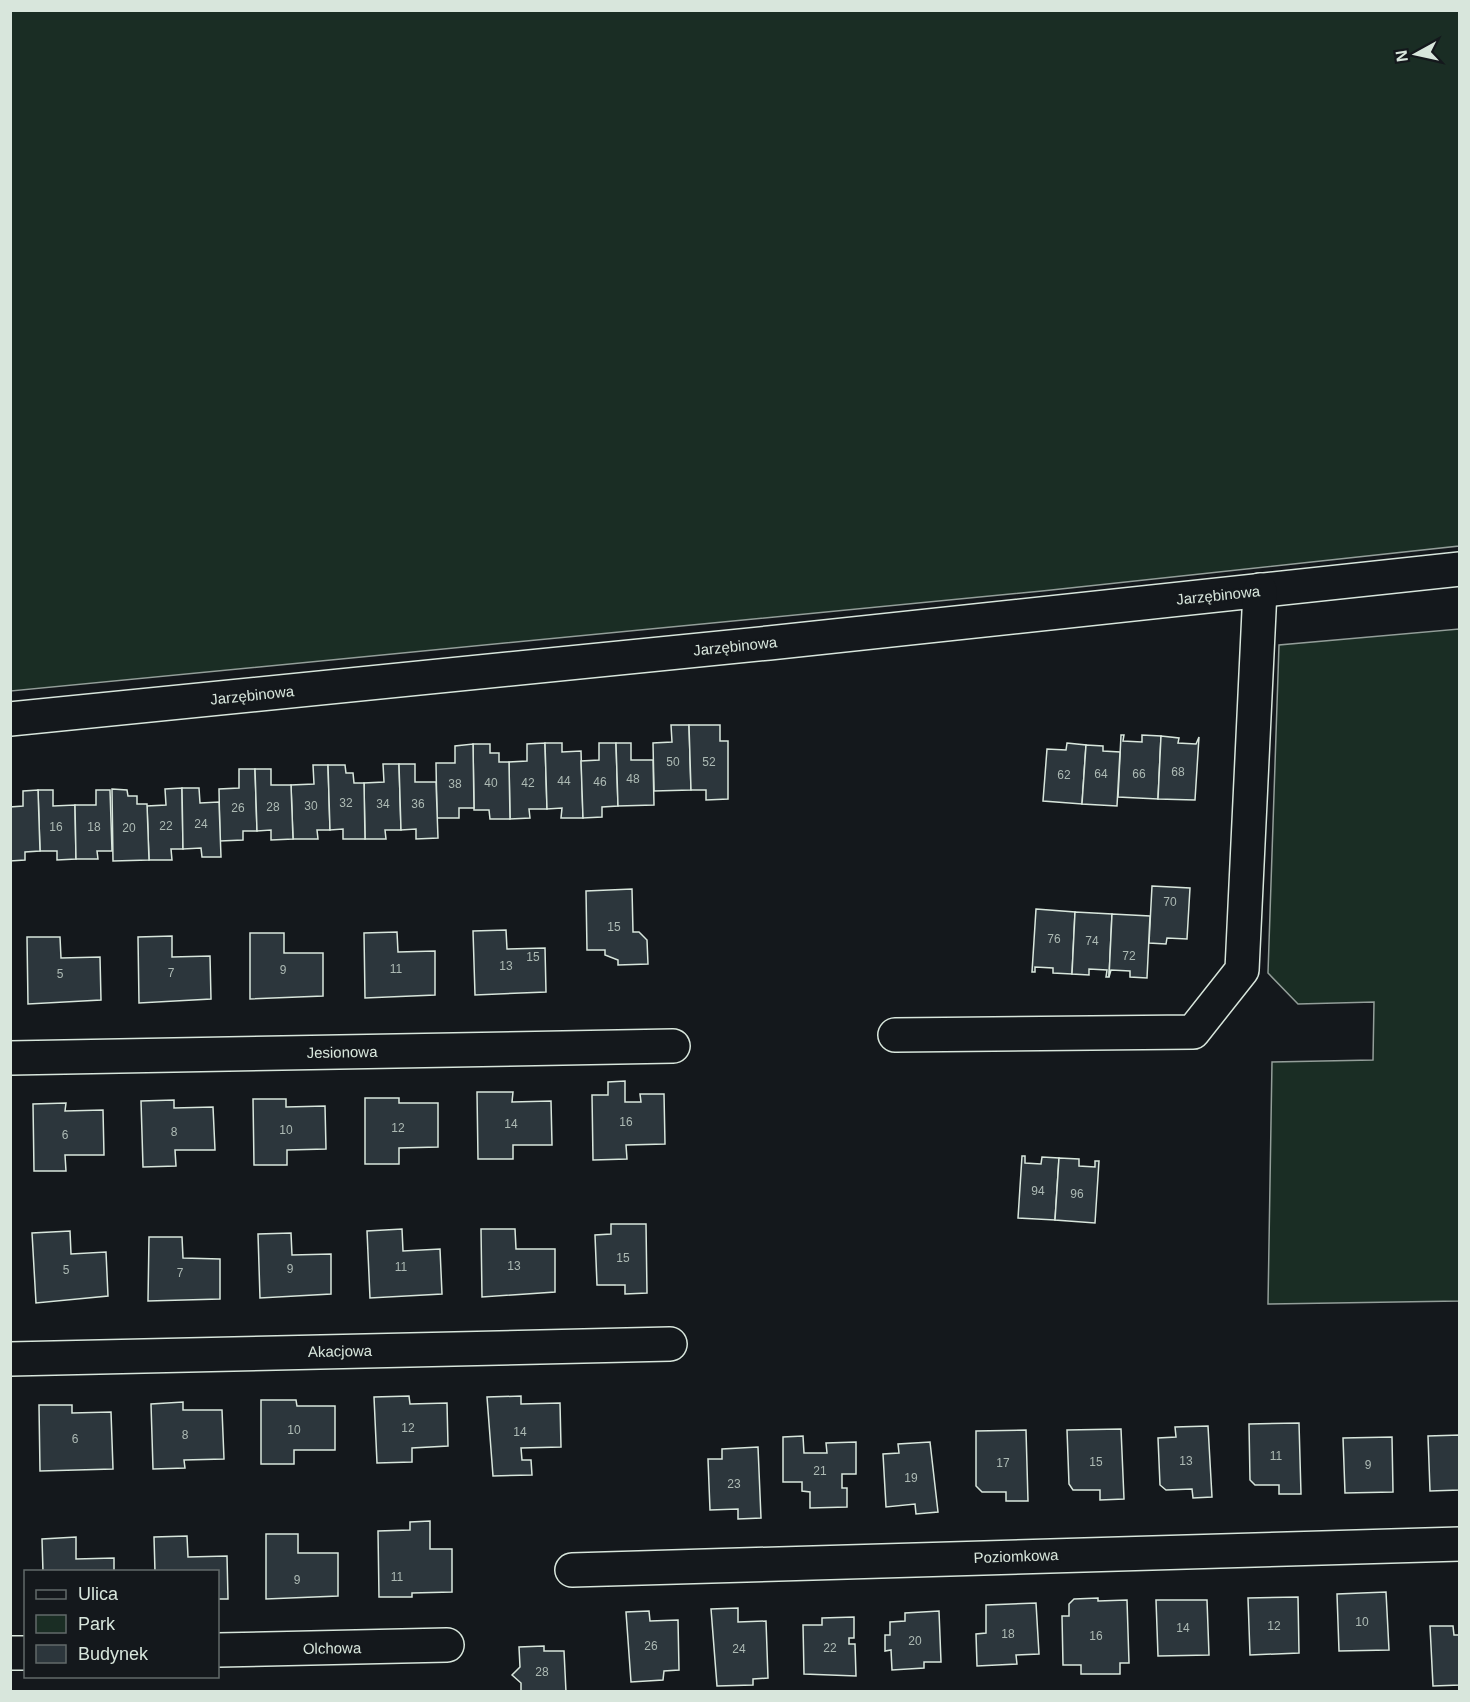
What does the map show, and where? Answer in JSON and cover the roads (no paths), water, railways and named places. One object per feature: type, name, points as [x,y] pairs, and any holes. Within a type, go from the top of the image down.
[{"type":"street","name":"Jarzębinowa","points":[[10,719],[1460,569]]},
{"type":"street","points":[[895,1035],[1193,1032],[1242,970],[1260,590]]},
{"type":"street","name":"Jesionowa","points":[[10,1058],[673,1046]]},
{"type":"street","name":"Akacjowa","points":[[10,1359],[670,1344]]},
{"type":"street","name":"Poziomkowa","points":[[572,1570],[1460,1544]]},
{"type":"street","name":"Olchowa","points":[[219,1650],[447,1645]]}]
